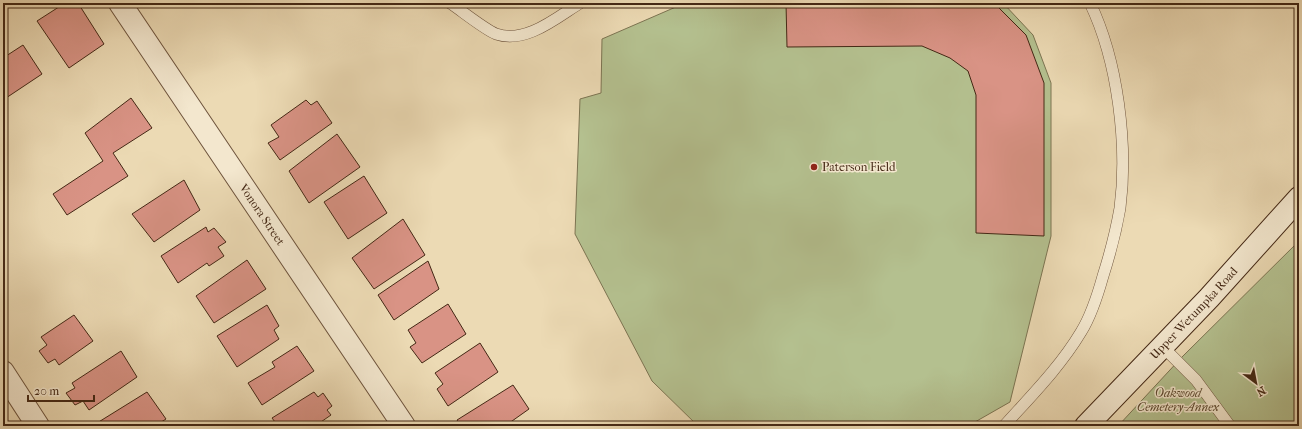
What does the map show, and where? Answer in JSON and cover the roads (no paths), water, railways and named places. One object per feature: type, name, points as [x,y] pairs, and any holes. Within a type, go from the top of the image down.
[{"type":"street","name":"Vonora Street","points":[[120,3],[404,426]]},
{"type":"street","name":"Upper Wetumpka Road","points":[[1086,426],[1163,346],[1299,198]]},
{"type":"street","points":[[3,372],[38,426]]},
{"type":"lane","points":[[450,3],[495,33],[509,37],[526,34],[550,22],[580,3]]},
{"type":"lane","points":[[1004,426],[1049,376],[1082,332],[1099,291],[1110,255],[1120,208],[1122,146],[1113,70],[1096,15],[1090,3]]},
{"type":"lane","points":[[1163,346],[1196,380],[1230,426]]},
{"type":"place","name":"Paterson Field","points":[[814,167]]},
{"type":"park label","name":"Oakwood Cemetery-Annex","points":[[1178,400]]}]
